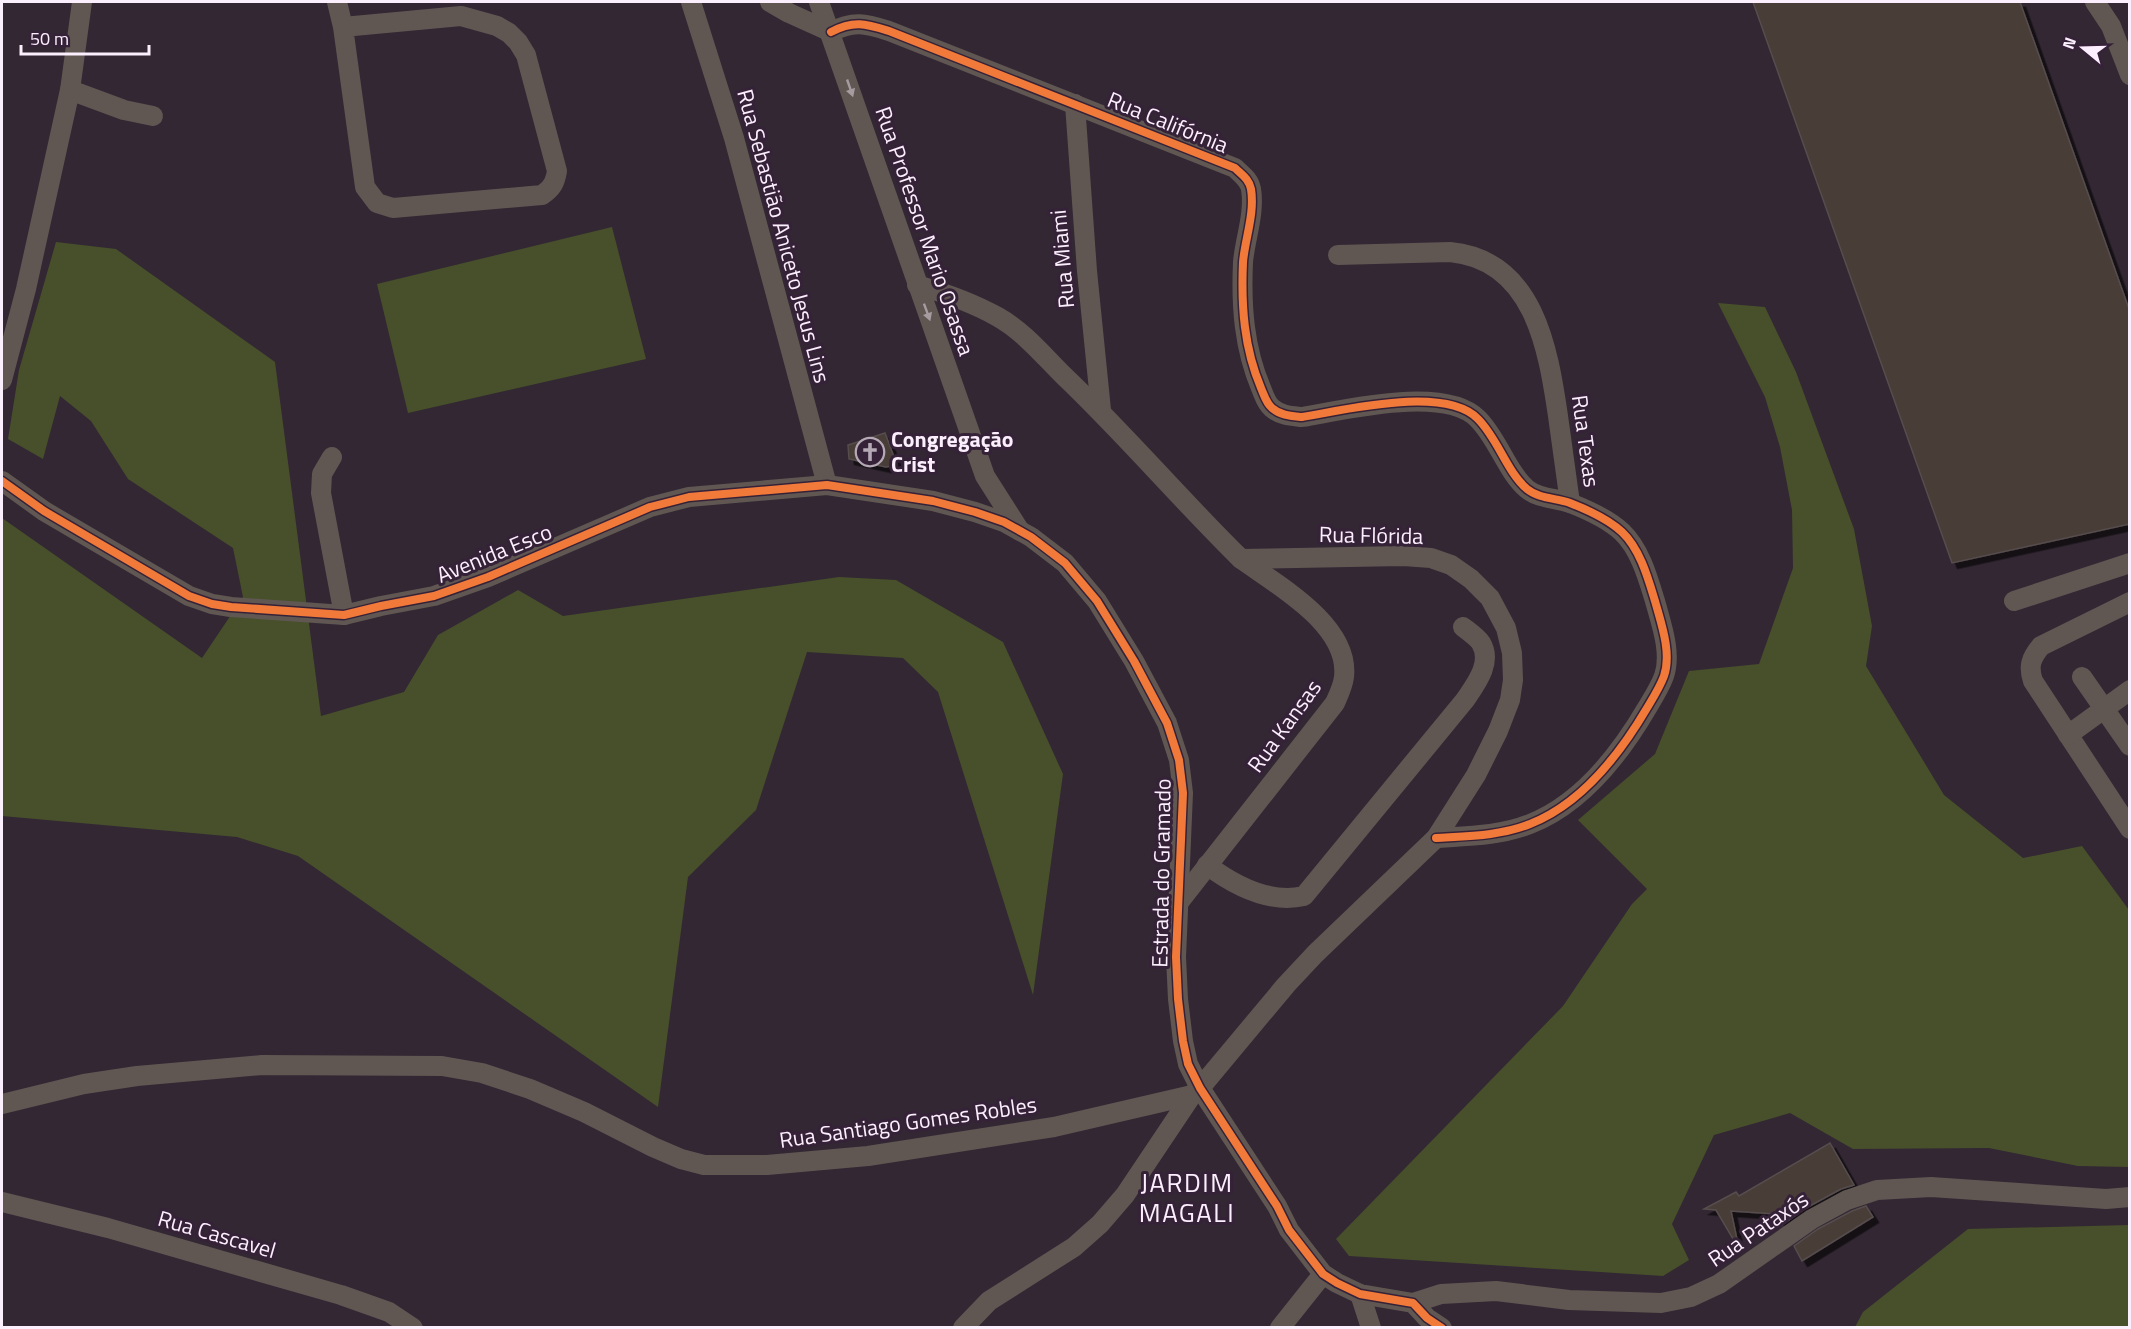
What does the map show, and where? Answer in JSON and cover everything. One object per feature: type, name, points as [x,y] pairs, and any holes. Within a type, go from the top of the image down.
[{"type":"street","points":[[2,380],[26,289],[70,90],[82,2]]},
{"type":"street","points":[[337,2],[343,27],[365,187],[377,203],[393,208],[542,195],[551,189],[556,182],[557,171],[526,55],[519,42],[509,33],[481,21],[421,10],[343,27]]},
{"type":"street","name":"Rua Sebastião Aniceto Jesus Lins","points":[[691,2],[734,138],[827,485]]},
{"type":"street","points":[[770,2],[831,32]]},
{"type":"street","name":"Rua Professor Mario Osassa","points":[[819,2],[986,476],[1020,531]]},
{"type":"street","points":[[2095,2],[2111,26],[2130,75]]},
{"type":"street","name":"Rua Califórnia","points":[[831,32],[845,25],[869,25],[1235,168],[1246,178],[1251,187],[1252,201],[1243,261],[1242,318],[1252,367],[1271,408],[1289,416],[1302,417],[1389,404],[1434,401],[1457,406],[1478,417],[1499,446],[1515,475],[1527,489],[1537,495],[1570,503]]},
{"type":"street","points":[[70,90],[124,110],[153,116]]},
{"type":"street","name":"Rua Miami","points":[[1075,104],[1086,271],[1101,411]]},
{"type":"street","name":"Rua Texas","points":[[1338,255],[1450,252],[1466,254],[1490,264],[1508,278],[1528,302],[1544,338],[1553,381],[1570,503],[1604,519],[1622,532],[1634,547],[1649,581],[1660,617],[1667,656],[1665,676],[1629,740],[1594,780],[1566,803],[1531,824],[1493,835],[1436,838]]},
{"type":"street","points":[[917,285],[971,304],[1000,318],[1024,337],[1101,411],[1241,559]]},
{"type":"street","points":[[332,457],[322,474],[321,493],[344,615]]},
{"type":"street","points":[[975,512],[986,476]]},
{"type":"street","name":"Avenida Esco","points":[[2,481],[44,511],[189,596],[212,604],[231,607],[344,615],[434,596],[488,577],[650,507],[689,497],[827,485],[933,501],[993,517],[1020,531]]},
{"type":"street","name":"Estrada do Gramado","points":[[1020,531],[1065,563],[1097,601],[1167,723],[1179,760],[1184,793],[1176,957],[1181,1020],[1188,1064],[1196,1092],[1277,1206],[1289,1230],[1323,1274]]},
{"type":"street","name":"Rua Flórida","points":[[1196,1092],[1315,954],[1436,838],[1476,775],[1498,731],[1510,700],[1513,680],[1512,653],[1506,628],[1490,598],[1471,579],[1451,565],[1431,558],[1403,556],[1241,559]]},
{"type":"street","name":"Rua Kansas","points":[[1179,902],[1335,703],[1345,674],[1342,658],[1326,626],[1308,608],[1241,559]]},
{"type":"street","points":[[2014,602],[2130,563]]},
{"type":"street","points":[[2130,602],[2041,646],[2034,655],[2030,671],[2033,681],[2130,829]]},
{"type":"street","points":[[1207,865],[1249,891],[1288,900],[1304,896],[1465,700],[1482,674],[1484,657],[1481,643],[1463,627]]},
{"type":"street","points":[[2082,677],[2130,746]]},
{"type":"street","points":[[2068,735],[2130,690]]},
{"type":"street","name":"Rua Santiago Gomes Robles","points":[[2,1104],[84,1084],[137,1076],[251,1066],[442,1066],[482,1073],[530,1089],[584,1112],[681,1160],[704,1165],[767,1165],[868,1156],[1042,1129],[1196,1092]]},
{"type":"street","points":[[963,1328],[989,1301],[1074,1248],[1100,1224],[1125,1195],[1196,1092]]},
{"type":"street","name":"Rua Pataxós","points":[[1413,1303],[1441,1294],[1496,1291],[1569,1300],[1661,1303],[1691,1297],[1719,1284],[1812,1219],[1847,1200],[1877,1190],[1931,1187],[2106,1198],[2130,1197]]},
{"type":"street","name":"Rua Cascavel","points":[[2,1202],[88,1222],[341,1295],[388,1312],[413,1328]]},
{"type":"street","points":[[1280,1328],[1323,1274],[1360,1294],[1413,1303],[1427,1318],[1442,1328]]},
{"type":"street","points":[[1360,1294],[1371,1328]]},
{"type":"green space","points":[[612,227],[646,359],[408,413],[377,284]]},
{"type":"green space","points":[[56,242],[116,249],[275,362],[321,716],[404,692],[438,635],[518,590],[563,616],[839,577],[896,580],[1003,642],[1063,774],[1033,995],[938,692],[903,658],[807,652],[756,810],[688,877],[658,1107],[298,856],[237,837],[2,816],[2,518],[202,658],[243,597],[233,548],[128,479],[91,421],[60,396],[43,459],[8,439],[19,370]]},
{"type":"green space","points":[[1718,303],[1765,307],[1796,372],[1854,529],[1872,626],[1866,666],[1944,795],[2023,858],[2082,846],[2129,910],[2129,1167],[2078,1166],[1989,1148],[1853,1149],[1790,1113],[1714,1135],[1672,1224],[1689,1260],[1663,1276],[1349,1256],[1336,1239],[1563,1006],[1632,904],[1647,889],[1578,820],[1655,754],[1689,671],[1759,664],[1793,568],[1792,510],[1780,447],[1765,397]]},
{"type":"green space","points":[[2129,1225],[2129,1327],[1855,1327],[1863,1312],[1968,1229]]},
{"type":"building","points":[[1753,2],[2020,2],[2130,312],[2130,524],[1952,563]]},
{"type":"building","name":"Congregação Crist","points":[[885,433],[897,465],[886,467],[849,459],[848,445]]},
{"type":"building","points":[[1830,1143],[1854,1185],[1841,1189],[1806,1208],[1782,1225],[1776,1214],[1731,1211],[1738,1244],[1736,1244],[1716,1210],[1704,1209],[1736,1192],[1739,1196]]},
{"type":"building","points":[[1866,1206],[1873,1217],[1802,1261],[1794,1246],[1818,1229]]},
{"type":"cycle path","points":[[831,32],[860,24],[889,31],[1235,168],[1249,182],[1252,198],[1243,262],[1247,342],[1265,399],[1275,411],[1302,417],[1368,406],[1419,402],[1443,403],[1463,409],[1485,427],[1514,474],[1527,489],[1537,495],[1565,501],[1591,512],[1610,523],[1628,539],[1643,564],[1663,628],[1667,658],[1662,680],[1636,725],[1598,776],[1566,804],[1549,815],[1507,831],[1436,838]]},
{"type":"cycle path","points":[[2,481],[44,511],[189,596],[212,604],[231,607],[344,615],[434,596],[488,577],[650,507],[689,497],[827,485],[933,501],[1004,522],[1031,537],[1065,563],[1097,601],[1134,661],[1167,723],[1179,760],[1183,793],[1176,957],[1178,999],[1188,1064],[1200,1088],[1277,1206],[1289,1230],[1323,1274],[1360,1294],[1413,1303],[1427,1318],[1442,1328]]},
{"type":"place","name":"Congregação Crist","points":[[870,452]]},
{"type":"district","name":"JARDIM MAGALI","points":[[1187,1198]]}]
